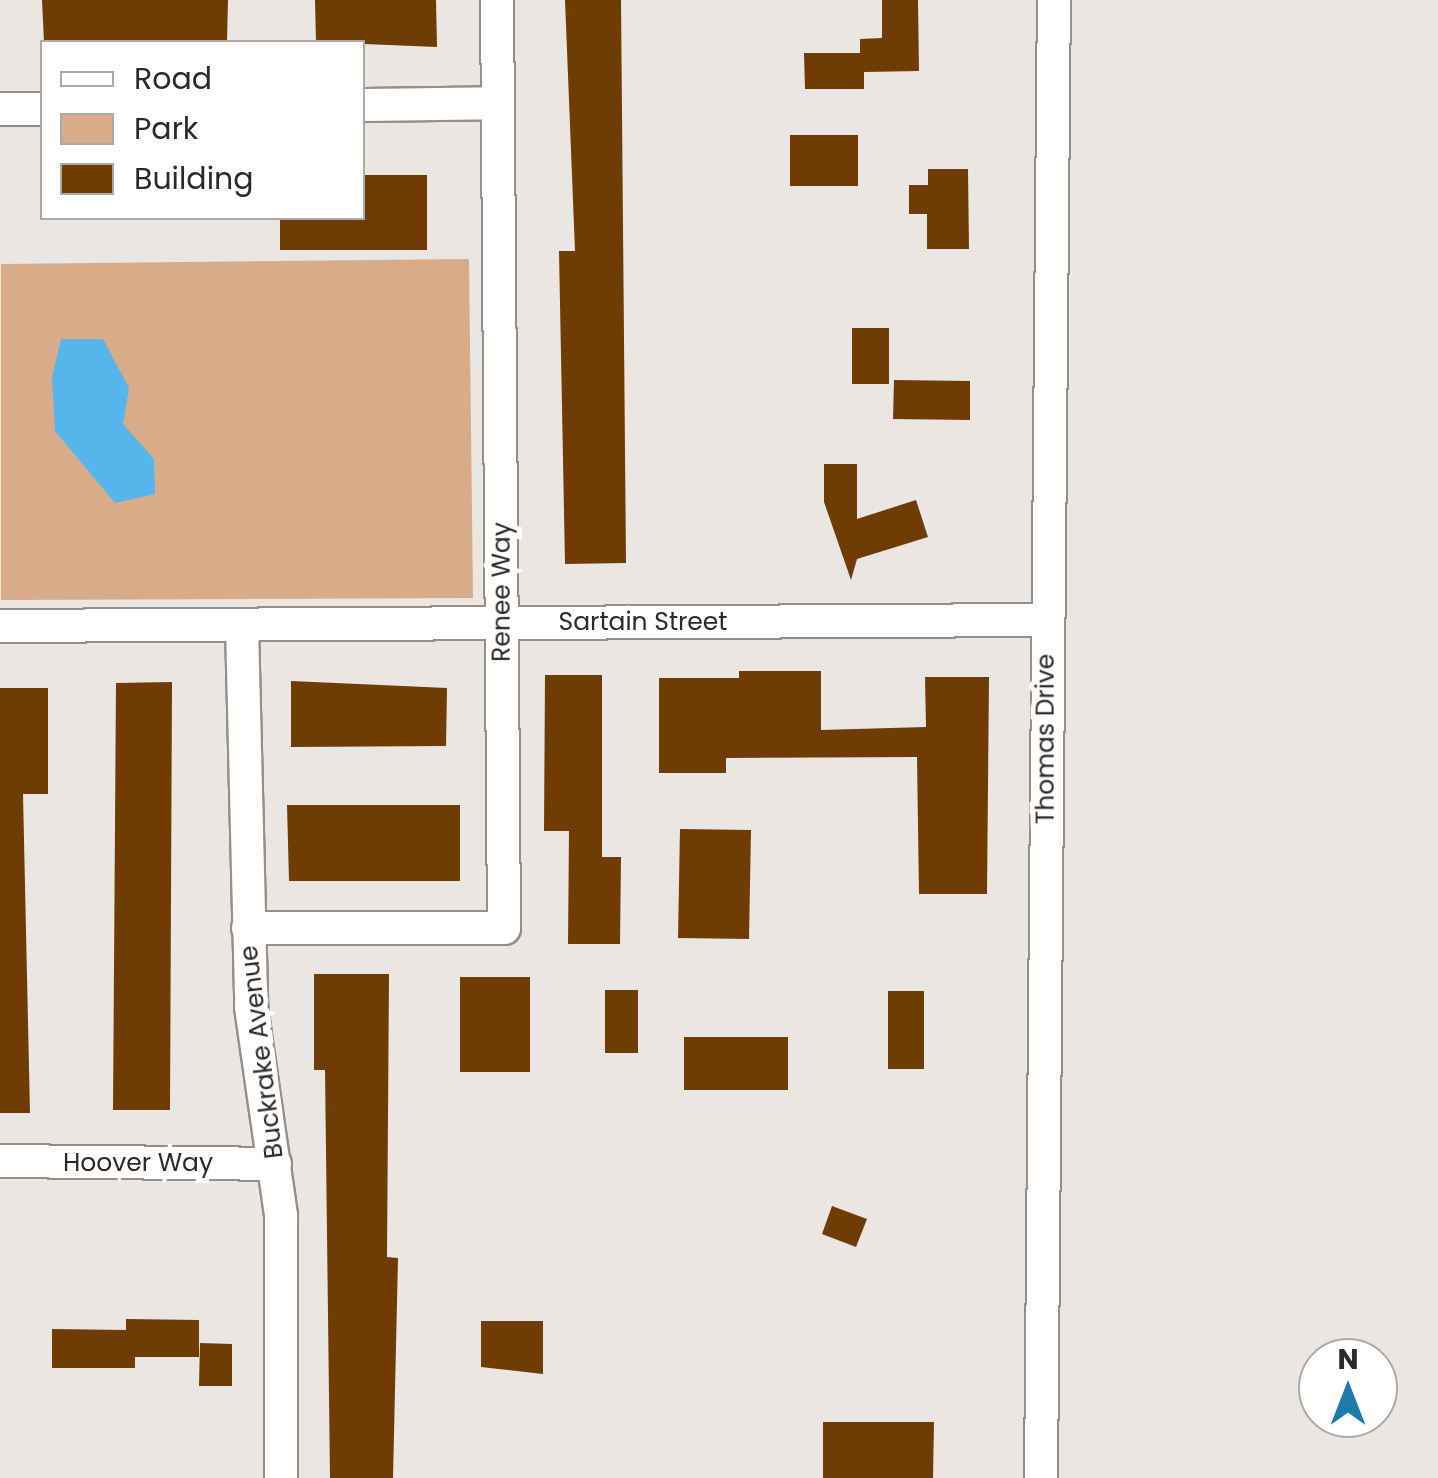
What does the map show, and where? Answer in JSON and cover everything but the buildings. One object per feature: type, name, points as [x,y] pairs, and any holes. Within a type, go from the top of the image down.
[{"type":"street","name":"Renee Way","points":[[248,928],[504,928],[496,0]]},
{"type":"street","name":"Thomas Drive","points":[[1040,1478],[1054,0]]},
{"type":"street","points":[[365,105],[498,103]]},
{"type":"street","points":[[0,109],[40,109]]},
{"type":"street","name":"Sartain Street","points":[[0,626],[1047,620]]},
{"type":"street","name":"Buckrake Avenue","points":[[242,626],[251,1007],[275,1164],[281,1478]]},
{"type":"street","name":"Hoover Way","points":[[0,1162],[275,1164]]},
{"type":"green space","points":[[469,259],[473,598],[1,600],[1,264]]},
{"type":"water","points":[[61,339],[103,339],[129,388],[123,424],[154,459],[155,494],[115,503],[55,431],[52,378]]}]
